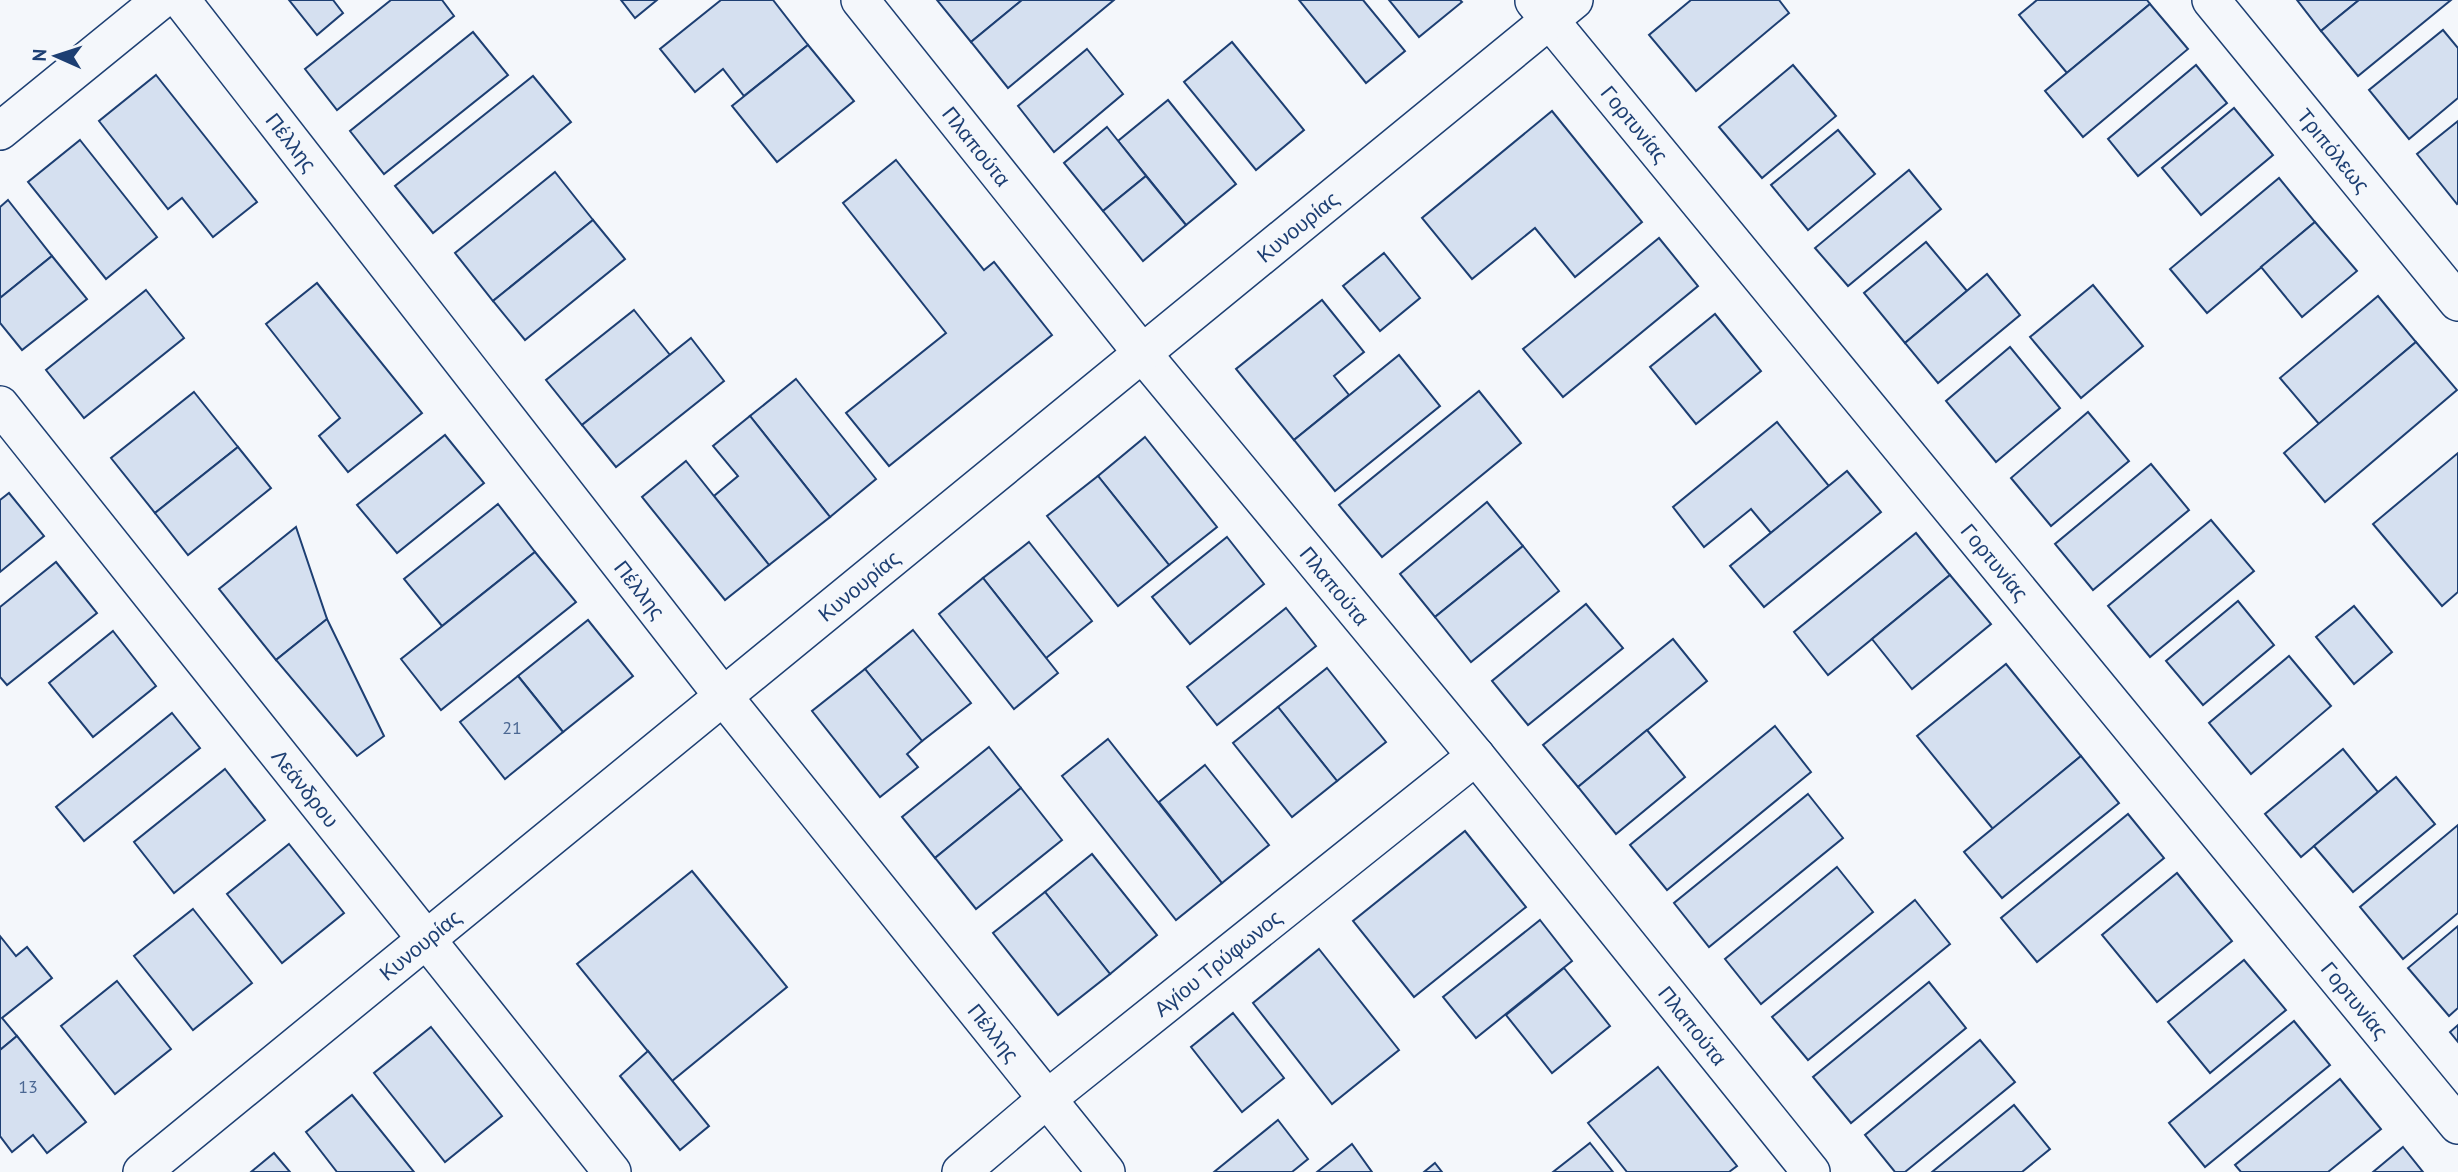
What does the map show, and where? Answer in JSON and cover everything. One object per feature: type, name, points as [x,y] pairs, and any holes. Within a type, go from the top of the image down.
[{"type":"street","points":[[0,131],[161,0]]},
{"type":"street","name":"Πέλλης","points":[[181,0],[723,696],[1106,1172]]},
{"type":"street","name":"Πλαπούτα","points":[[860,0],[1142,353],[1476,756],[1811,1172]]},
{"type":"street","name":"Τριπόλεως","points":[[2211,0],[2458,302]]},
{"type":"street","name":"Κυνουρίας","points":[[142,1172],[1142,353],[1552,7]]},
{"type":"street","name":"Γορτυνίας","points":[[1552,7],[2458,1125]]},
{"type":"street","name":"Λεάνδρου","points":[[0,405],[612,1172]]},
{"type":"street","name":"Αγίου Τρύφωνος","points":[[961,1172],[1048,1099],[1476,756]]},
{"type":"building","points":[[289,0],[333,0],[343,13],[317,35]]},
{"type":"building","points":[[391,0],[442,0],[454,16],[337,110],[305,69]]},
{"type":"building","points":[[621,0],[657,0],[635,18]]},
{"type":"building","points":[[721,0],[773,0],[808,45],[744,96],[723,69],[695,92],[660,49]]},
{"type":"building","points":[[937,0],[1022,0],[971,42]]},
{"type":"building","points":[[1022,0],[1114,0],[1008,88],[971,42]]},
{"type":"building","points":[[1299,0],[1363,0],[1405,51],[1366,83]]},
{"type":"building","points":[[1389,0],[1460,0],[1462,2],[1419,37]]},
{"type":"building","points":[[1691,0],[1779,0],[1789,13],[1696,91],[1649,35]]},
{"type":"building","points":[[2037,0],[2147,0],[2150,4],[2067,73],[2019,15]]},
{"type":"building","points":[[2297,0],[2359,0],[2321,31]]},
{"type":"building","points":[[2359,0],[2451,0],[2358,76],[2321,31]]},
{"type":"building","points":[[2150,4],[2188,49],[2083,137],[2045,91]]},
{"type":"building","points":[[2443,30],[2458,48],[2458,98],[2409,139],[2369,90]]},
{"type":"building","points":[[473,32],[508,75],[384,174],[350,131]]},
{"type":"building","points":[[1232,42],[1304,130],[1256,170],[1184,82]]},
{"type":"building","points":[[808,45],[854,101],[777,162],[732,106]]},
{"type":"building","points":[[1087,49],[1123,94],[1054,152],[1018,106]]},
{"type":"building","points":[[1793,65],[1836,116],[1762,178],[1719,127]]},
{"type":"building","points":[[2196,65],[2227,103],[2138,176],[2108,139]]},
{"type":"building","points":[[156,75],[257,202],[213,237],[182,198],[168,209],[99,121]]},
{"type":"building","points":[[533,76],[571,122],[433,233],[395,186]]},
{"type":"building","points":[[1168,100],[1236,184],[1186,225],[1118,141]]},
{"type":"building","points":[[2234,108],[2273,155],[2201,215],[2162,168]]},
{"type":"building","points":[[1552,111],[1642,222],[1575,277],[1535,228],[1472,279],[1422,218]]},
{"type":"building","points":[[2458,121],[2458,203],[2457,204],[2417,154]]},
{"type":"building","points":[[1107,127],[1146,176],[1103,211],[1064,163]]},
{"type":"building","points":[[1838,130],[1875,174],[1808,230],[1771,185]]},
{"type":"building","points":[[80,140],[157,237],[106,279],[28,182]]},
{"type":"building","points":[[896,160],[984,270],[994,262],[1052,335],[889,466],[846,413],[946,333],[843,203]]},
{"type":"building","points":[[1909,170],[1941,209],[1848,286],[1815,248]]},
{"type":"building","points":[[555,172],[593,220],[493,301],[455,253]]},
{"type":"building","points":[[1146,176],[1186,225],[1143,261],[1103,211]]},
{"type":"building","points":[[2279,178],[2315,222],[2207,313],[2170,269]]},
{"type":"building","points":[[8,200],[52,256],[0,298],[0,207]]},
{"type":"building","points":[[593,220],[625,259],[525,340],[493,301]]},
{"type":"building","points":[[2315,222],[2357,271],[2302,317],[2261,267]]},
{"type":"building","points":[[1659,238],[1698,286],[1563,397],[1523,349]]},
{"type":"building","points":[[1926,242],[1967,291],[1905,343],[1864,293]]},
{"type":"building","points":[[1384,253],[1420,298],[1380,331],[1343,286]]},
{"type":"building","points":[[52,256],[87,299],[22,350],[0,323],[0,298]]},
{"type":"building","points":[[1987,274],[2020,315],[1938,383],[1905,343]]},
{"type":"building","points":[[317,283],[422,413],[348,472],[319,436],[340,418],[266,324]]},
{"type":"building","points":[[2093,285],[2143,346],[2081,398],[2030,337]]},
{"type":"building","points":[[146,290],[184,338],[84,418],[46,370]]},
{"type":"building","points":[[2378,296],[2416,342],[2319,424],[2280,378]]},
{"type":"building","points":[[1322,300],[1364,352],[1334,376],[1349,395],[1294,440],[1236,369]]},
{"type":"building","points":[[634,310],[670,355],[582,425],[546,380]]},
{"type":"building","points":[[1715,314],[1761,371],[1696,424],[1650,367]]},
{"type":"building","points":[[691,338],[724,381],[616,467],[582,425]]},
{"type":"building","points":[[2416,342],[2457,390],[2325,502],[2284,453]]},
{"type":"building","points":[[2010,347],[2060,408],[1996,462],[1946,401]]},
{"type":"building","points":[[1399,355],[1440,406],[1335,491],[1294,440]]},
{"type":"building","points":[[796,379],[876,479],[830,517],[750,416]]},
{"type":"building","points":[[1479,391],[1521,443],[1382,557],[1339,505]]},
{"type":"building","points":[[194,392],[238,447],[155,513],[111,458]]},
{"type":"building","points":[[2088,412],[2129,461],[2051,526],[2011,478]]},
{"type":"building","points":[[750,416],[830,517],[769,565],[714,496],[738,476],[713,446]]},
{"type":"building","points":[[1777,422],[1829,486],[1771,533],[1751,509],[1704,547],[1673,507]]},
{"type":"building","points":[[445,435],[484,483],[397,553],[357,505]]},
{"type":"building","points":[[1145,437],[1217,527],[1169,565],[1098,476]]},
{"type":"building","points":[[238,447],[271,488],[188,555],[155,513]]},
{"type":"building","points":[[2458,453],[2458,592],[2442,606],[2373,524]]},
{"type":"building","points":[[686,461],[769,565],[725,600],[642,497]]},
{"type":"building","points":[[2151,464],[2189,510],[2093,590],[2055,544]]},
{"type":"building","points":[[1847,471],[1881,512],[1764,607],[1730,566]]},
{"type":"building","points":[[1098,476],[1169,565],[1118,606],[1047,516]]},
{"type":"building","points":[[9,493],[44,536],[0,572],[0,500]]},
{"type":"building","points":[[1487,502],[1523,546],[1435,617],[1400,574]]},
{"type":"building","points":[[498,504],[535,552],[442,626],[404,579]]},
{"type":"building","points":[[2211,520],[2254,571],[2150,657],[2108,606]]},
{"type":"building","points":[[296,527],[327,619],[276,660],[219,589]]},
{"type":"building","points":[[1916,533],[1950,575],[1828,675],[1794,632]]},
{"type":"building","points":[[1227,537],[1264,584],[1190,644],[1152,597]]},
{"type":"building","points":[[1029,542],[1092,621],[1046,658],[983,578]]},
{"type":"building","points":[[1523,546],[1559,591],[1471,662],[1435,617]]},
{"type":"building","points":[[535,552],[576,602],[441,710],[401,659]]},
{"type":"building","points":[[56,562],[97,613],[7,685],[0,677],[0,607]]},
{"type":"building","points":[[1950,575],[1991,624],[1912,689],[1872,639]]},
{"type":"building","points":[[983,578],[1058,673],[1014,709],[939,614]]},
{"type":"building","points":[[2238,601],[2274,645],[2203,705],[2166,661]]},
{"type":"building","points":[[1586,604],[1623,648],[1528,725],[1492,681]]},
{"type":"building","points":[[2354,606],[2392,652],[2354,684],[2316,637]]},
{"type":"building","points":[[1286,608],[1316,646],[1217,725],[1187,687]]},
{"type":"building","points":[[327,619],[384,736],[357,756],[276,660]]},
{"type":"building","points":[[588,620],[633,676],[563,732],[518,676]]},
{"type":"building","points":[[913,630],[971,703],[922,741],[865,669]]},
{"type":"building","points":[[113,631],[156,686],[93,737],[49,683]]},
{"type":"building","points":[[1673,639],[1707,681],[1578,787],[1543,745]]},
{"type":"building","points":[[2289,656],[2331,706],[2251,774],[2209,723]]},
{"type":"building","points":[[2006,664],[2081,756],[1993,829],[1917,736]]},
{"type":"building","points":[[1327,668],[1386,742],[1337,781],[1278,707]]},
{"type":"building","points":[[865,669],[922,741],[907,754],[918,767],[880,797],[812,711]]},
{"type":"building","points":[[518,676],[563,732],[505,779],[460,722]]},
{"type":"building","points":[[1278,707],[1337,781],[1292,817],[1233,743]]},
{"type":"building","points":[[172,713],[200,748],[84,841],[56,807]]},
{"type":"building","points":[[1775,726],[1811,772],[1667,890],[1630,845]]},
{"type":"building","points":[[1647,730],[1685,777],[1616,834],[1578,787]]},
{"type":"building","points":[[1108,739],[1222,883],[1176,920],[1062,776]]},
{"type":"building","points":[[989,747],[1021,788],[935,858],[902,817]]},
{"type":"building","points":[[2343,749],[2378,792],[2301,857],[2265,814]]},
{"type":"building","points":[[2081,756],[2119,803],[2002,898],[1964,852]]},
{"type":"building","points":[[1205,765],[1269,845],[1222,883],[1159,802]]},
{"type":"building","points":[[225,769],[265,820],[174,893],[134,842]]},
{"type":"building","points":[[2396,777],[2435,824],[2353,892],[2314,846]]},
{"type":"building","points":[[1021,788],[1062,840],[976,909],[935,858]]},
{"type":"building","points":[[1808,794],[1843,838],[1709,947],[1674,903]]},
{"type":"building","points":[[2128,814],[2164,858],[2037,962],[2001,918]]},
{"type":"building","points":[[2458,825],[2458,913],[2403,959],[2360,907]]},
{"type":"building","points":[[1465,831],[1526,907],[1414,997],[1353,921]]},
{"type":"building","points":[[289,844],[344,913],[282,963],[227,894]]},
{"type":"building","points":[[1092,854],[1157,935],[1110,974],[1045,892]]},
{"type":"building","points":[[1837,867],[1873,912],[1761,1004],[1725,959]]},
{"type":"building","points":[[692,871],[787,987],[672,1081],[577,964]]},
{"type":"building","points":[[2177,873],[2232,941],[2157,1002],[2102,935]]},
{"type":"building","points":[[1045,892],[1110,974],[1058,1015],[993,933]]},
{"type":"building","points":[[1915,900],[1950,944],[1808,1060],[1772,1017]]},
{"type":"building","points":[[193,909],[252,983],[193,1030],[134,956]]},
{"type":"building","points":[[1540,920],[1572,961],[1476,1038],[1443,997]]},
{"type":"building","points":[[2458,926],[2458,1008],[2449,1016],[2408,968]]},
{"type":"building","points":[[0,936],[16,956],[27,947],[52,978],[2,1018],[17,1036],[0,1050]]},
{"type":"building","points":[[1319,949],[1399,1050],[1332,1104],[1253,1003]]},
{"type":"building","points":[[2244,960],[2286,1010],[2210,1073],[2168,1022]]},
{"type":"building","points":[[1564,968],[1610,1026],[1552,1073],[1506,1015]]},
{"type":"building","points":[[117,981],[171,1049],[115,1094],[61,1026]]},
{"type":"building","points":[[1929,982],[1966,1028],[1851,1123],[1813,1077]]},
{"type":"building","points":[[1233,1013],[1284,1078],[1242,1112],[1191,1047]]},
{"type":"building","points":[[2294,1021],[2330,1065],[2205,1167],[2169,1123]]},
{"type":"building","points":[[2458,1025],[2458,1042],[2450,1032]]},
{"type":"building","points":[[431,1027],[502,1116],[445,1162],[374,1073]]},
{"type":"building","points":[[17,1036],[86,1122],[47,1153],[33,1135],[12,1152],[0,1136],[0,1050]]},
{"type":"building","points":[[1980,1040],[2015,1082],[1905,1172],[1895,1172],[1865,1135]]},
{"type":"building","points":[[648,1051],[709,1126],[680,1150],[620,1076]]},
{"type":"building","points":[[1658,1067],[1737,1166],[1729,1172],[1627,1172],[1588,1123]]},
{"type":"building","points":[[2340,1079],[2381,1129],[2328,1172],[2241,1172],[2235,1165]]},
{"type":"building","points":[[352,1095],[414,1172],[337,1172],[306,1132]]},
{"type":"building","points":[[2014,1105],[2050,1149],[2022,1172],[1932,1172]]},
{"type":"building","points":[[1278,1120],[1308,1159],[1292,1172],[1214,1172]]},
{"type":"building","points":[[1590,1143],[1613,1172],[1553,1172]]},
{"type":"building","points":[[1352,1144],[1372,1172],[1317,1172]]},
{"type":"building","points":[[2403,1147],[2423,1172],[2373,1172]]},
{"type":"building","points":[[274,1153],[290,1172],[251,1172]]},
{"type":"building","points":[[1435,1163],[1442,1172],[1424,1172]]}]
